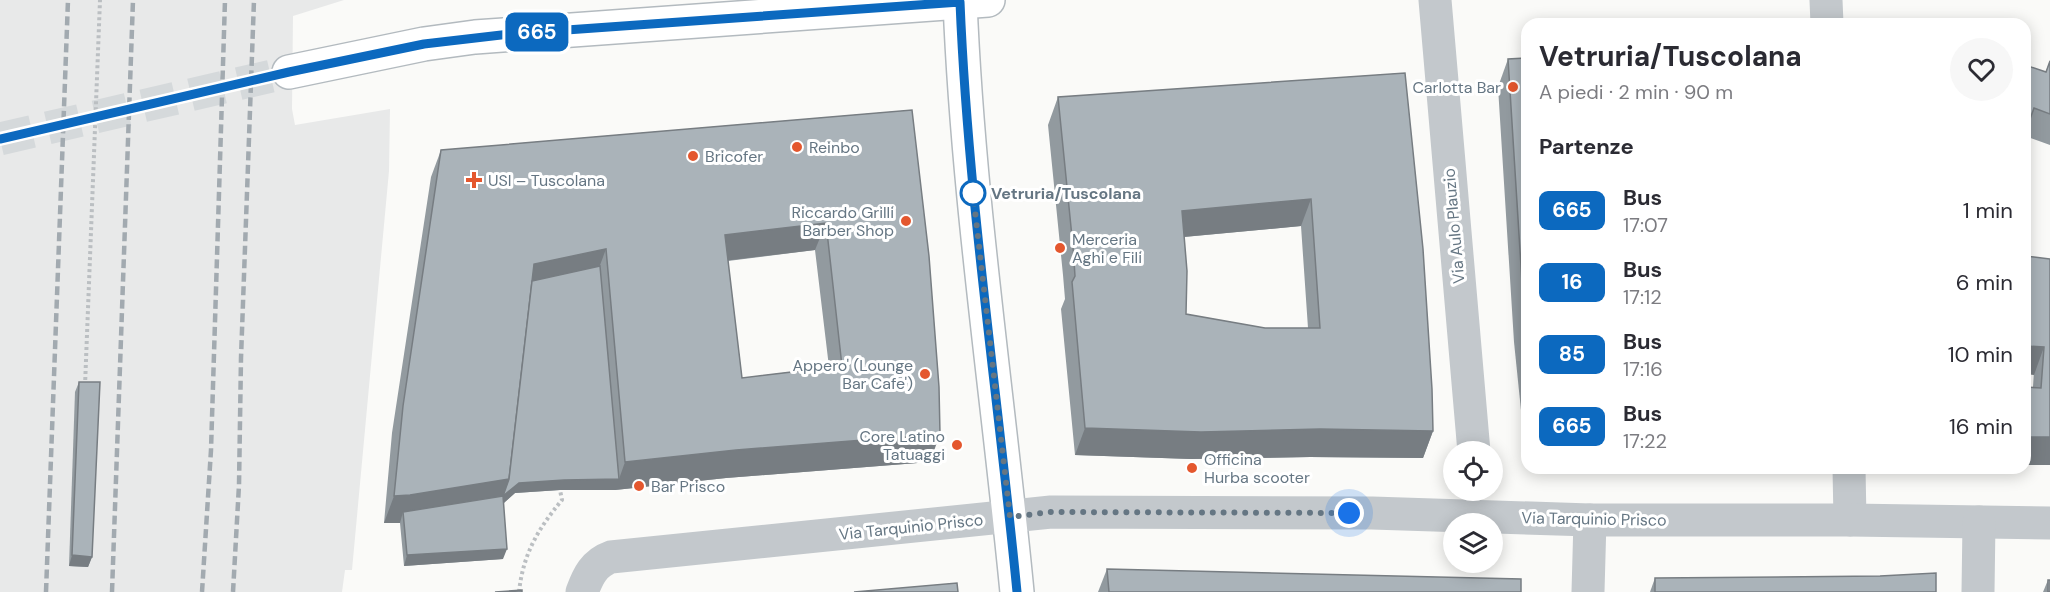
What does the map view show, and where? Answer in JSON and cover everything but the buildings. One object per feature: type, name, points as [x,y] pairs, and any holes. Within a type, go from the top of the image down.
[{"type":"main road","points":[[289,72],[424,44],[475,37],[970,1],[971,180],[1017,592]]},
{"type":"street","name":"Via Aulo Plauzio","points":[[1435,0],[1473,441]]},
{"type":"street","points":[[1826,0],[1827,18]]},
{"type":"street","points":[[1849,474],[1850,520]]},
{"type":"street","name":"Via Tarquinio Prisco","points":[[582,592],[589,575],[603,560],[611,557],[1051,512],[1372,513],[1476,503],[1590,520],[2050,523]]},
{"type":"street","points":[[1588,592],[1590,520]]},
{"type":"street","points":[[1978,592],[1979,522]]},
{"type":"path","points":[[84,393],[100,0]]},
{"type":"path","points":[[519,592],[521,577],[535,537],[543,523],[562,501],[560,490]]},
{"type":"shaded area","points":[[0,0],[344,0],[293,16],[292,109],[295,125],[390,109],[389,171],[352,570],[345,570],[342,592],[0,592]]},
{"type":"tunnel","points":[[0,139],[289,72]]},
{"type":"railway","points":[[46,592],[68,0]]},
{"type":"railway","points":[[112,592],[133,0]]},
{"type":"railway","points":[[202,592],[211,450],[225,0]]},
{"type":"railway","points":[[233,592],[239,485],[241,358],[254,0]]},
{"type":"bus line","name":"665","points":[[0,139],[289,72],[424,44],[510,34],[960,2],[971,180],[1017,592]]},
{"type":"place","name":"Carlotta Bar","points":[[1513,87]]},
{"type":"place","name":"Reinbo","points":[[797,147]]},
{"type":"place","name":"Bricofer","points":[[693,156]]},
{"type":"place","name":"USI – Tuscolana","points":[[474,180]]},
{"type":"place","name":"Vetruria/Tuscolana","points":[[973,193]]},
{"type":"place","name":"Riccardo Grilli Barber Shop","points":[[906,221]]},
{"type":"place","name":"Merceria Aghi e Fili","points":[[1060,248]]},
{"type":"place","name":"Appero' (Lounge Bar Cafe')","points":[[925,374]]},
{"type":"place","name":"Core Latino Tatuaggi","points":[[957,445]]},
{"type":"place","name":"Officina Hurba scooter","points":[[1192,468]]},
{"type":"place","name":"Bar Prisco","points":[[639,486]]},
{"type":"route","points":[[973,193],[1010,517],[1051,512],[1349,513]]}]
